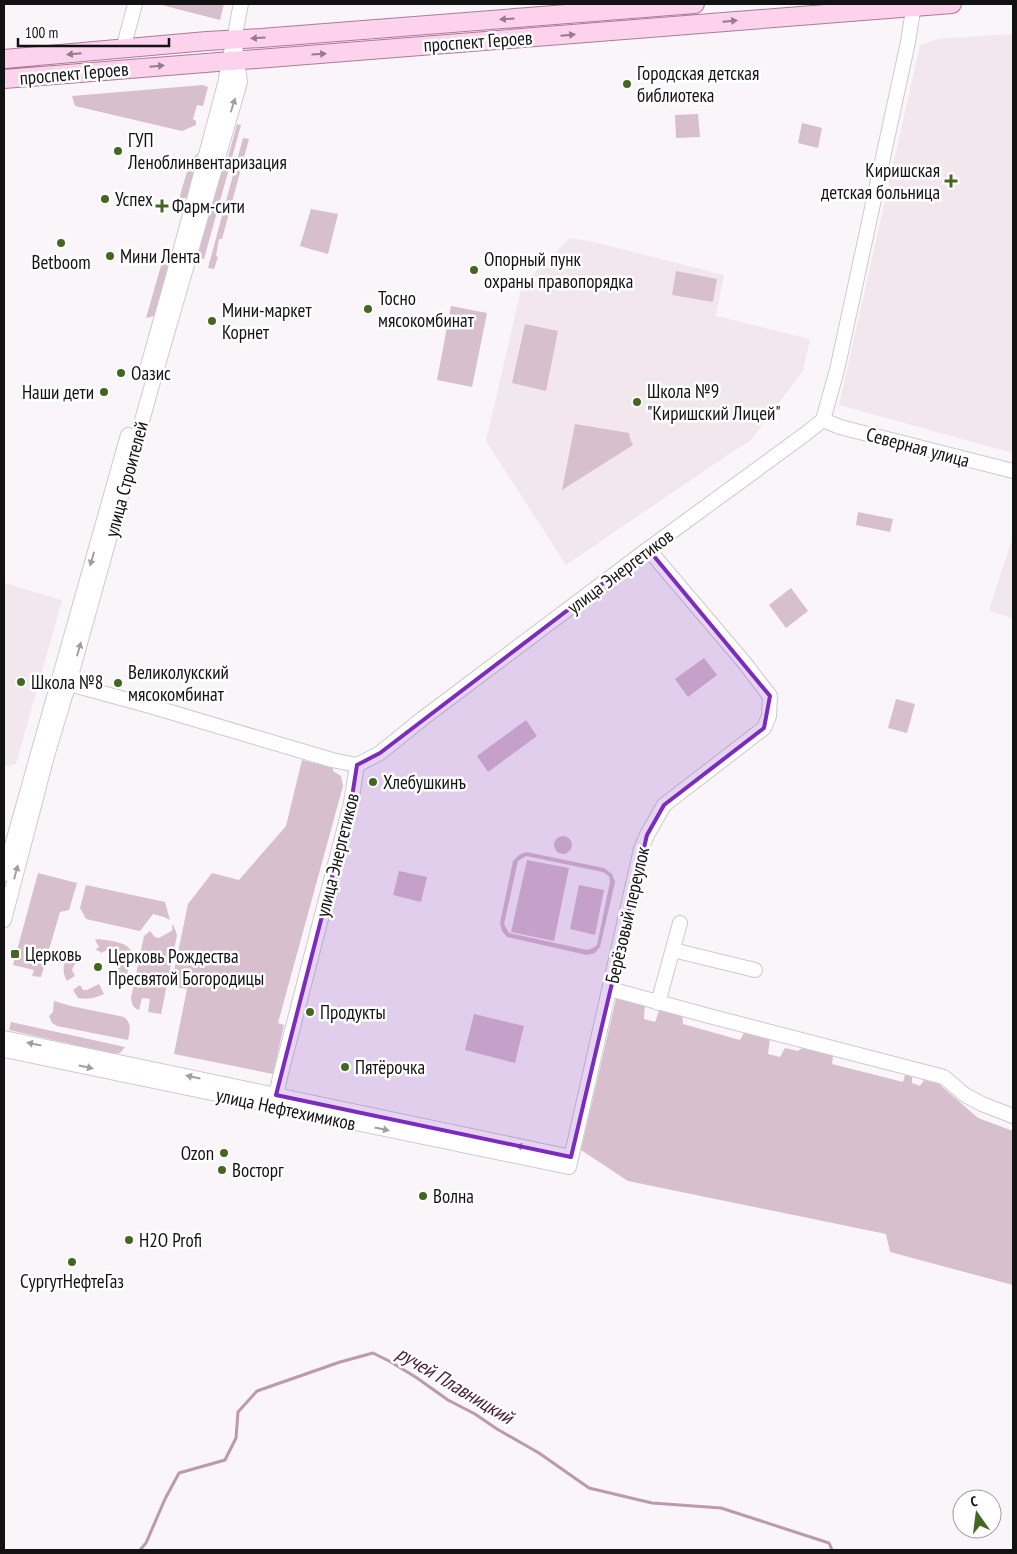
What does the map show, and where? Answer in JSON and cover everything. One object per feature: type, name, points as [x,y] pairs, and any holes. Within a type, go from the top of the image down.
[{"type":"main road","name":"проспект Героев","points":[[4,59],[234,39],[695,4]]},
{"type":"main road","name":"проспект Героев","points":[[4,79],[914,5],[952,4]]},
{"type":"street","points":[[123,49],[135,4]]},
{"type":"street","name":"улица Строителей","points":[[4,874],[63,682],[226,80],[233,61],[234,39],[241,4]]},
{"type":"street","points":[[823,420],[837,370],[906,52],[914,5]]},
{"type":"street","name":"Северная улица","points":[[823,420],[850,429],[1013,471]]},
{"type":"street","name":"улица Энергетиков","points":[[275,1101],[351,803],[357,765],[380,753],[422,719],[648,549],[823,420]]},
{"type":"street","name":"Берёзовый переулок","points":[[570,1162],[641,849],[647,835],[664,805],[764,728],[769,716],[770,696],[743,660],[648,549]]},
{"type":"street","points":[[63,682],[332,760],[357,765]]},
{"type":"street","name":"улица Строителей","points":[[4,920],[41,779],[63,682]]},
{"type":"street","points":[[658,1003],[680,922]]},
{"type":"street","points":[[673,950],[755,970]]},
{"type":"street","points":[[610,989],[944,1077],[965,1095],[1013,1116]]},
{"type":"street","points":[[4,1038],[275,1101]]},
{"type":"street","name":"улица Нефтехимиков","points":[[4,1050],[275,1101],[570,1162]]},
{"type":"highlighted area","points":[[648,549],[770,696],[764,728],[664,805],[647,835],[571,1157],[276,1095],[351,803],[357,765],[380,753]]},
{"type":"shaded area","points":[[158,4],[224,4],[220,20]]},
{"type":"shaded area","name":"Киришская детская больница","points":[[1013,34],[1013,453],[839,405],[920,45],[938,39]]},
{"type":"shaded area","points":[[203,85],[208,87],[203,106],[197,105],[193,119],[196,121],[196,125],[182,131],[75,106],[72,96]]},
{"type":"shaded area","points":[[698,114],[700,137],[676,138],[675,115]]},
{"type":"shaded area","points":[[802,123],[822,128],[818,148],[798,143]]},
{"type":"shaded area","points":[[237,124],[241,125],[204,259],[197,258],[219,169],[227,161]]},
{"type":"shaded area","points":[[243,138],[249,139],[222,239],[219,239],[216,256],[218,257],[214,269],[208,268]]},
{"type":"shaded area","points":[[198,154],[199,160],[190,197],[179,199],[191,158]]},
{"type":"shaded area","points":[[311,209],[338,214],[328,254],[300,246]]},
{"type":"shaded area","name":"Школа №9 \"Киришский Лицей\"","points":[[570,238],[594,242],[724,275],[716,316],[810,339],[803,371],[750,441],[566,565],[486,441],[522,285]]},
{"type":"shaded area","points":[[166,248],[174,254],[154,316],[146,318]]},
{"type":"shaded area","points":[[676,271],[717,279],[713,302],[672,295]]},
{"type":"shaded area","points":[[451,306],[487,313],[472,387],[437,380]]},
{"type":"shaded area","points":[[525,324],[558,331],[546,391],[512,383]]},
{"type":"shaded area","points":[[575,424],[629,433],[633,445],[562,490]]},
{"type":"shaded area","points":[[858,512],[893,519],[890,532],[856,525]]},
{"type":"shaded area","points":[[1013,536],[1013,619],[989,610]]},
{"type":"shaded area","name":"Школа №8","points":[[4,583],[62,600],[16,764],[7,766],[4,765]]},
{"type":"shaded area","points":[[791,588],[808,611],[786,628],[769,605]]},
{"type":"shaded area","points":[[704,658],[717,675],[688,697],[675,679]]},
{"type":"shaded area","points":[[896,699],[915,704],[907,733],[888,728]]},
{"type":"shaded area","points":[[526,720],[537,736],[488,772],[477,756]]},
{"type":"shaded area","points":[[302,760],[333,768],[333,771],[341,776],[343,786],[278,1023],[284,1025],[273,1074],[174,1054],[187,989],[171,986],[188,904],[212,873],[239,880],[286,826]]},
{"type":"shaded area","points":[[559,836],[567,836],[572,841],[570,852],[559,854],[554,849],[554,841]]},
{"type":"shaded area","points":[[526,852],[604,868],[612,874],[615,882],[600,947],[595,953],[587,955],[507,937],[502,931],[500,923],[513,861],[519,855]],"holes":[[[526,856],[603,872],[609,876],[610,882],[597,945],[593,948],[587,950],[509,933],[504,924],[518,861]]]},
{"type":"shaded area","points":[[527,860],[569,868],[554,941],[511,932]]},
{"type":"shaded area","points":[[399,871],[427,877],[421,902],[393,895]]},
{"type":"shaded area","points":[[38,873],[77,883],[69,910],[60,912],[41,977],[32,976],[34,970],[13,965]]},
{"type":"shaded area","points":[[86,885],[165,902],[170,920],[153,914],[140,931],[86,919],[80,908]]},
{"type":"shaded area","points":[[579,885],[604,890],[595,935],[570,929]]},
{"type":"shaded area","points":[[173,924],[177,935],[161,1014],[148,1012],[150,999],[142,998],[139,1010],[133,1006],[131,998],[144,936],[150,931],[155,937],[159,938],[173,930]]},
{"type":"shaded area","points":[[95,940],[113,941],[127,946],[132,953],[126,979],[115,987],[109,973],[118,969],[117,965],[120,960],[120,954],[115,951],[107,950],[101,953],[97,951],[96,949],[99,947]]},
{"type":"shaded area","points":[[78,949],[83,959],[74,965],[72,970],[75,976],[67,981],[64,971],[65,963],[70,955]]},
{"type":"shaded area","points":[[99,984],[104,994],[94,998],[78,998],[73,990],[80,985],[83,990],[87,990]]},
{"type":"shaded area","points":[[616,999],[645,1004],[644,1019],[655,1022],[660,1008],[682,1013],[683,1024],[740,1040],[745,1031],[770,1038],[768,1054],[780,1057],[785,1048],[798,1051],[806,1045],[829,1050],[833,1056],[832,1064],[903,1082],[905,1075],[912,1077],[912,1083],[920,1086],[924,1080],[939,1084],[978,1118],[1013,1131],[1013,1285],[890,1252],[886,1234],[628,1181],[581,1150]]},
{"type":"shaded area","points":[[54,1001],[124,1017],[130,1030],[128,1040],[57,1026],[52,1023],[49,1016],[53,1012]]},
{"type":"shaded area","points":[[474,1014],[524,1026],[515,1063],[465,1050]]},
{"type":"shaded area","points":[[11,1022],[125,1047],[120,1053],[115,1054],[9,1030]]},
{"type":"waterway","name":"ручей Плавницкий","points":[[140,1550],[146,1543],[165,1499],[179,1473],[225,1460],[236,1438],[238,1412],[257,1391],[340,1362],[373,1353],[391,1362],[448,1400],[539,1453],[589,1488],[652,1503],[721,1508],[829,1543],[832,1550]]},
{"type":"place","name":"Городская детская библиотека","points":[[627,84]]},
{"type":"place","name":"ГУП Леноблинвентаризация","points":[[118,151]]},
{"type":"place","name":"Киришская детская больница","points":[[951,181]]},
{"type":"place","name":"Успех","points":[[105,199]]},
{"type":"place","name":"Фарм-сити","points":[[162,206]]},
{"type":"place","name":"Betboom","points":[[61,243]]},
{"type":"place","name":"Мини Лента","points":[[110,256]]},
{"type":"place","name":"Опорный пунк охраны правопорядка","points":[[474,270]]},
{"type":"place","name":"Тосно мясокомбинат","points":[[368,309]]},
{"type":"place","name":"Мини-маркет Корнет","points":[[212,321]]},
{"type":"place","name":"Оазис","points":[[121,373]]},
{"type":"place","name":"Наши дети","points":[[104,392]]},
{"type":"place","name":"Школа №9 \"Киришский Лицей\"","points":[[637,402]]},
{"type":"place","name":"Школа №8","points":[[21,682]]},
{"type":"place","name":"Великолукский мясокомбинат","points":[[118,683]]},
{"type":"place","name":"Хлебушкинъ","points":[[373,782]]},
{"type":"place","name":"Церковь","points":[[15,954]]},
{"type":"place","name":"Церковь Рождества Пресвятой Богородицы","points":[[98,967]]},
{"type":"place","name":"Продукты","points":[[310,1012]]},
{"type":"place","name":"Пятёрочка","points":[[345,1067]]},
{"type":"place","name":"Ozon","points":[[224,1153]]},
{"type":"place","name":"Восторг","points":[[222,1170]]},
{"type":"place","name":"Волна","points":[[423,1196]]},
{"type":"place","name":"H2O Profi","points":[[129,1240]]},
{"type":"place","name":"СургутНефтеГаз","points":[[72,1262]]}]
